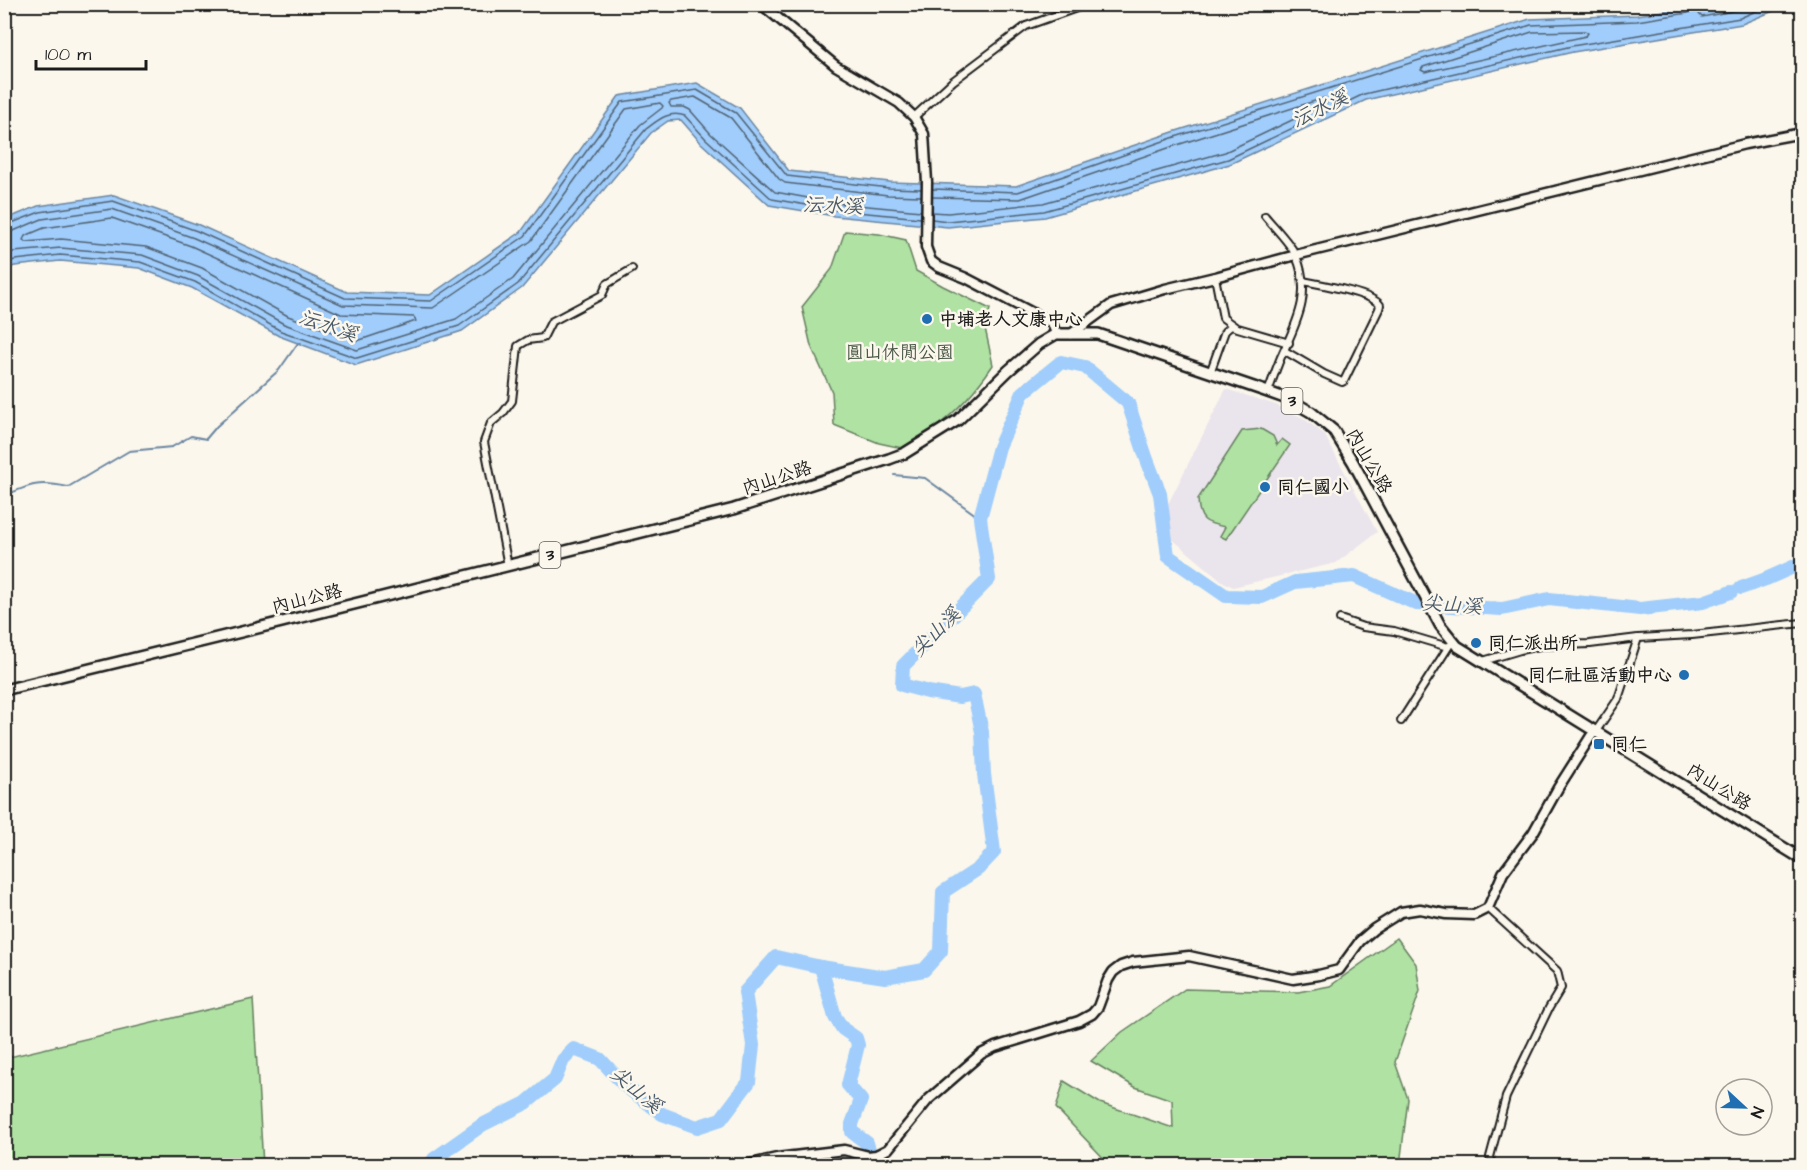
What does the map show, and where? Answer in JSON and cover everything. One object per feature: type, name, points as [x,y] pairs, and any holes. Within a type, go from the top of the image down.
[{"type":"main road","name":"內山公路","points":[[4,690],[734,509],[904,453],[958,420],[1038,344],[1056,334],[1098,334],[1290,400],[1311,412],[1334,431],[1353,462],[1450,644],[1483,661],[1803,859]]},
{"type":"street","points":[[761,4],[836,66],[899,103],[914,117],[924,134],[927,247],[932,261],[939,267],[966,278],[1052,323],[1056,334]]},
{"type":"street","points":[[914,117],[953,81],[1026,26],[1088,4]]},
{"type":"street","points":[[1071,333],[1111,305],[1165,289],[1745,144],[1803,133]]},
{"type":"street","points":[[1265,216],[1296,255],[1303,281],[1303,301],[1268,392]]},
{"type":"street","points":[[508,566],[484,442],[492,423],[512,401],[518,346],[528,340],[543,338],[551,322],[602,295],[607,284],[632,269]]},
{"type":"street","points":[[1215,277],[1223,318],[1234,326],[1288,343]]},
{"type":"street","points":[[1284,351],[1342,382],[1379,309],[1380,305],[1374,300],[1333,286],[1303,281]]},
{"type":"street","points":[[1210,373],[1225,331],[1234,326]]},
{"type":"street","points":[[1340,619],[1363,627],[1394,631],[1450,644],[1401,721]]},
{"type":"street","points":[[1483,661],[1539,646],[1590,644],[1803,624]]},
{"type":"street","points":[[742,1166],[777,1158],[844,1150],[872,1155],[888,1149],[928,1100],[981,1054],[995,1047],[1079,1021],[1092,1014],[1103,999],[1108,980],[1121,966],[1133,962],[1189,957],[1293,979],[1319,975],[1339,970],[1360,941],[1401,912],[1420,909],[1446,914],[1474,915],[1488,908],[1503,873],[1533,833],[1558,788],[1618,699],[1638,638]]},
{"type":"street","points":[[1488,908],[1557,971],[1561,988],[1506,1098],[1490,1157],[1493,1166]]},
{"type":"shaded area","name":"同仁國小","points":[[1226,389],[1276,405],[1303,418],[1324,434],[1377,532],[1336,563],[1233,587],[1222,581],[1164,532],[1166,508]]},
{"type":"green space","name":"圓山休閒公園","points":[[845,231],[879,234],[906,240],[916,271],[990,309],[985,328],[993,365],[951,414],[931,431],[902,448],[879,443],[834,425],[832,392],[811,346],[802,307],[832,269]]},
{"type":"green space","points":[[1261,429],[1273,436],[1277,445],[1282,439],[1290,445],[1226,539],[1220,536],[1225,527],[1204,520],[1198,499],[1242,431]]},
{"type":"green space","points":[[1397,938],[1416,964],[1420,991],[1395,1062],[1408,1099],[1400,1165],[1110,1165],[1056,1108],[1064,1081],[1100,1103],[1173,1128],[1172,1100],[1135,1087],[1091,1061],[1122,1032],[1185,989],[1298,992],[1330,986]]},
{"type":"green space","points":[[253,999],[263,1165],[5,1165],[5,1058]]},
{"type":"water","name":"沄水溪","points":[[1704,5],[1788,5],[1742,24],[1573,52],[1366,100],[1230,164],[1045,217],[948,227],[834,216],[769,205],[701,143],[681,120],[668,121],[651,133],[522,288],[462,331],[356,365],[279,336],[192,288],[139,268],[60,261],[5,269],[4,220],[38,206],[114,195],[199,225],[347,292],[430,295],[521,232],[619,96],[697,83],[740,108],[789,171],[890,182],[1016,186],[1173,132],[1530,19],[1637,15]]},
{"type":"waterway","points":[[4,496],[35,485],[50,484],[68,487],[129,451],[172,447],[191,436],[206,439],[217,426],[279,370],[298,343],[301,343]]},
{"type":"waterway","name":"尖山溪","points":[[430,1166],[434,1159],[482,1125],[526,1103],[555,1079],[563,1060],[574,1049],[600,1059],[625,1086],[662,1114],[697,1127],[721,1119],[749,1082],[753,1045],[745,992],[776,957],[885,977],[924,970],[941,951],[943,892],[978,869],[994,852],[984,774],[982,732],[974,694],[960,697],[902,685],[903,666],[989,579],[980,518],[999,447],[1023,393],[1061,362],[1085,367],[1128,403],[1160,494],[1168,556],[1226,596],[1262,597],[1295,582],[1354,576],[1417,604],[1502,609],[1549,599],[1640,609],[1703,602],[1731,592]]},
{"type":"waterway","points":[[894,475],[925,478],[980,518]]},
{"type":"waterway","name":"尖山溪","points":[[1741,588],[1802,563]]},
{"type":"waterway","points":[[821,967],[835,1017],[843,1029],[856,1038],[858,1045],[848,1085],[861,1100],[852,1124],[852,1132],[867,1143],[874,1166]]},
{"type":"place","name":"中埔老人文康中心","points":[[927,319]]},
{"type":"place","name":"同仁國小","points":[[1265,487]]},
{"type":"place","name":"同仁派出所","points":[[1476,643]]},
{"type":"place","name":"同仁社區活動中心","points":[[1684,675]]},
{"type":"place","name":"同仁","points":[[1599,744]]}]
